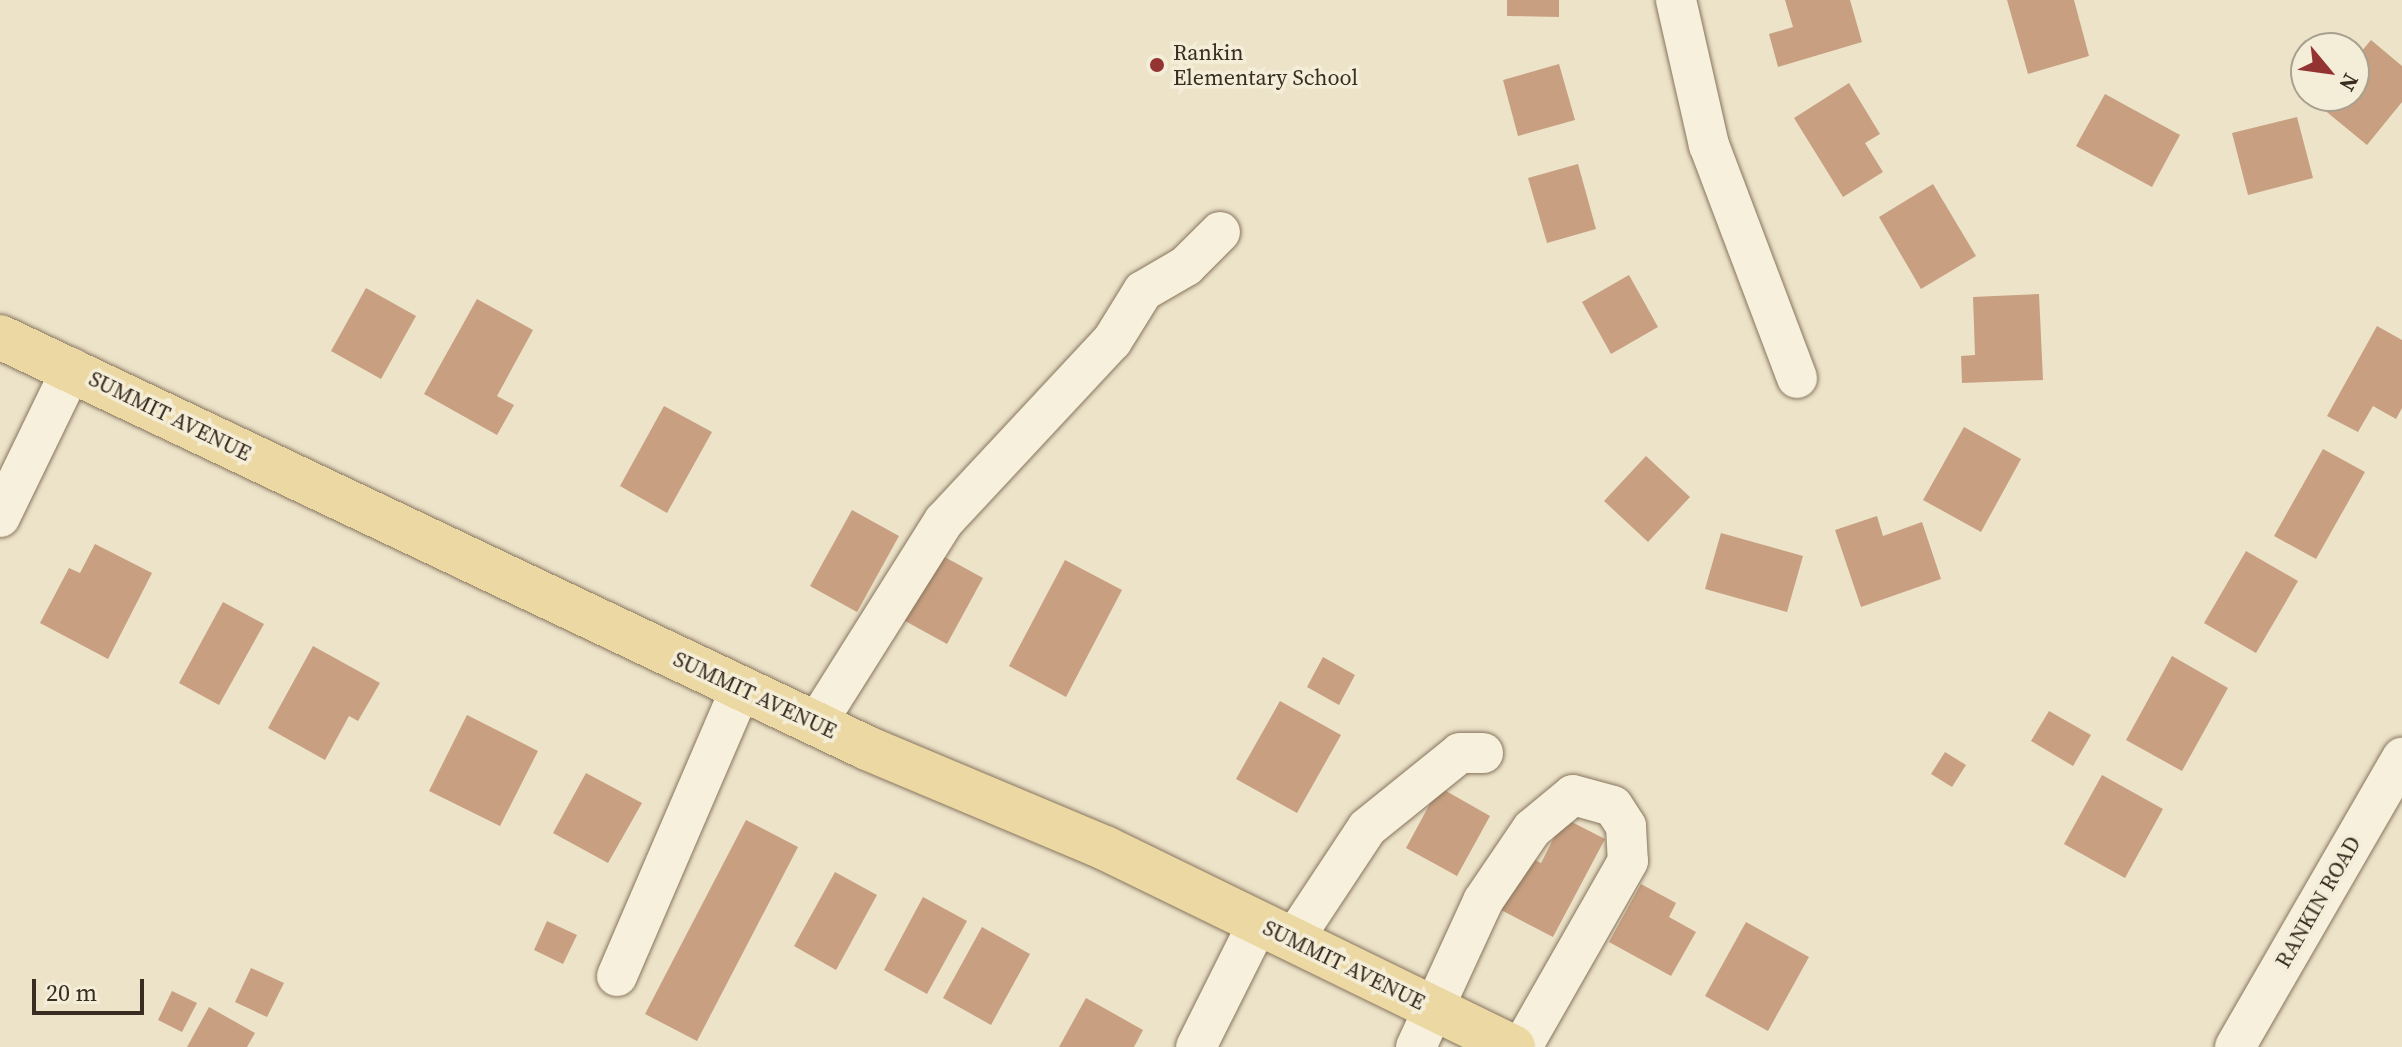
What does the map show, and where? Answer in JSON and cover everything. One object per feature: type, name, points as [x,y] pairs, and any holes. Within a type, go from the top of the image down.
[{"type":"main road","name":"SUMMIT AVENUE","points":[[0,337],[816,724],[1105,848],[1513,1047]]},
{"type":"street","points":[[1676,0],[1709,145],[1797,378]]},
{"type":"street","points":[[816,724],[944,521],[1112,341],[1143,291],[1186,266],[1220,232]]},
{"type":"street","points":[[0,517],[72,369]]},
{"type":"street","points":[[617,976],[741,688]]},
{"type":"street","points":[[1196,1047],[1276,931],[1367,828],[1460,753],[1483,753]]},
{"type":"street","name":"RANKIN ROAD","points":[[2235,1047],[2402,758]]},
{"type":"street","points":[[1416,1047],[1431,1007],[1483,901],[1532,829],[1573,795],[1613,806],[1626,826],[1628,861],[1522,1047]]},
{"type":"building","points":[[1507,0],[1559,0],[1559,17],[1507,16]]},
{"type":"building","points":[[1785,0],[1850,0],[1862,42],[1778,67],[1769,34],[1793,27]]},
{"type":"building","points":[[2007,0],[2074,0],[2089,56],[2028,74]]},
{"type":"building","points":[[2370,41],[2402,66],[2402,102],[2367,145],[2327,112],[2370,112]]},
{"type":"building","points":[[1559,64],[1575,120],[1518,136],[1503,80]]},
{"type":"building","points":[[1849,83],[1880,134],[1865,143],[1883,172],[1843,197],[1794,118]]},
{"type":"building","points":[[2105,94],[2180,135],[2152,187],[2076,146]]},
{"type":"building","points":[[2297,117],[2313,178],[2248,195],[2232,133]]},
{"type":"building","points":[[1578,164],[1596,229],[1547,243],[1528,178]]},
{"type":"building","points":[[1933,184],[1976,256],[1921,289],[1879,217]]},
{"type":"building","points":[[1629,275],[1658,327],[1611,354],[1582,302]]},
{"type":"building","points":[[366,288],[416,316],[381,379],[331,351]]},
{"type":"building","points":[[2039,294],[2043,380],[1962,383],[1961,356],[1975,355],[1973,297]]},
{"type":"building","points":[[477,299],[533,330],[497,396],[514,405],[497,435],[424,394]]},
{"type":"building","points":[[2377,326],[2402,340],[2402,408],[2396,419],[2373,406],[2358,432],[2327,416]]},
{"type":"building","points":[[664,406],[712,432],[667,513],[620,486]]},
{"type":"building","points":[[1964,427],[2021,459],[1981,532],[1923,500]]},
{"type":"building","points":[[2323,449],[2365,472],[2316,559],[2274,536]]},
{"type":"building","points":[[1646,456],[1690,497],[1648,542],[1604,501]]},
{"type":"building","points":[[852,510],[899,536],[857,612],[810,586]]},
{"type":"building","points":[[1877,516],[1883,536],[1922,522],[1941,579],[1861,607],[1835,530]]},
{"type":"building","points":[[1721,533],[1803,556],[1787,612],[1705,589]]},
{"type":"building","points":[[95,544],[152,573],[108,659],[40,623],[69,568],[80,573]]},
{"type":"building","points":[[932,550],[983,578],[947,644],[896,616]]},
{"type":"building","points":[[2246,551],[2298,581],[2256,653],[2204,623]]},
{"type":"building","points":[[1065,560],[1122,590],[1066,697],[1009,666]]},
{"type":"building","points":[[223,602],[264,624],[219,705],[179,683]]},
{"type":"building","points":[[313,646],[380,683],[358,721],[349,716],[325,760],[268,728]]},
{"type":"building","points":[[2172,656],[2228,688],[2182,771],[2126,740]]},
{"type":"building","points":[[1323,657],[1355,675],[1339,705],[1307,687]]},
{"type":"building","points":[[1280,701],[1341,735],[1297,813],[1236,779]]},
{"type":"building","points":[[2049,711],[2091,735],[2073,766],[2031,741]]},
{"type":"building","points":[[467,715],[538,751],[500,826],[429,791]]},
{"type":"building","points":[[1945,752],[1966,765],[1952,787],[1931,774]]},
{"type":"building","points":[[586,773],[642,803],[608,863],[553,833]]},
{"type":"building","points":[[2102,775],[2163,809],[2125,878],[2064,844]]},
{"type":"building","points":[[1439,787],[1490,816],[1457,876],[1406,848]]},
{"type":"building","points":[[1564,818],[1605,839],[1553,937],[1501,910],[1529,857],[1541,863]]},
{"type":"building","points":[[746,820],[798,847],[697,1041],[645,1014]]},
{"type":"building","points":[[835,872],[877,895],[836,970],[794,946]]},
{"type":"building","points":[[1641,884],[1676,903],[1669,917],[1696,932],[1671,976],[1609,942]]},
{"type":"building","points":[[923,897],[967,921],[927,994],[884,970]]},
{"type":"building","points":[[547,921],[577,935],[563,964],[534,950]]},
{"type":"building","points":[[1746,922],[1809,957],[1768,1031],[1705,996]]},
{"type":"building","points":[[982,927],[1030,954],[991,1025],[943,998]]},
{"type":"building","points":[[251,968],[284,983],[267,1017],[235,1002]]},
{"type":"building","points":[[172,991],[197,1003],[182,1032],[158,1020]]},
{"type":"building","points":[[1086,998],[1143,1030],[1134,1047],[1059,1047]]},
{"type":"building","points":[[209,1007],[255,1033],[247,1047],[187,1047]]},
{"type":"place","name":"Rankin Elementary School","points":[[1157,65]]}]
